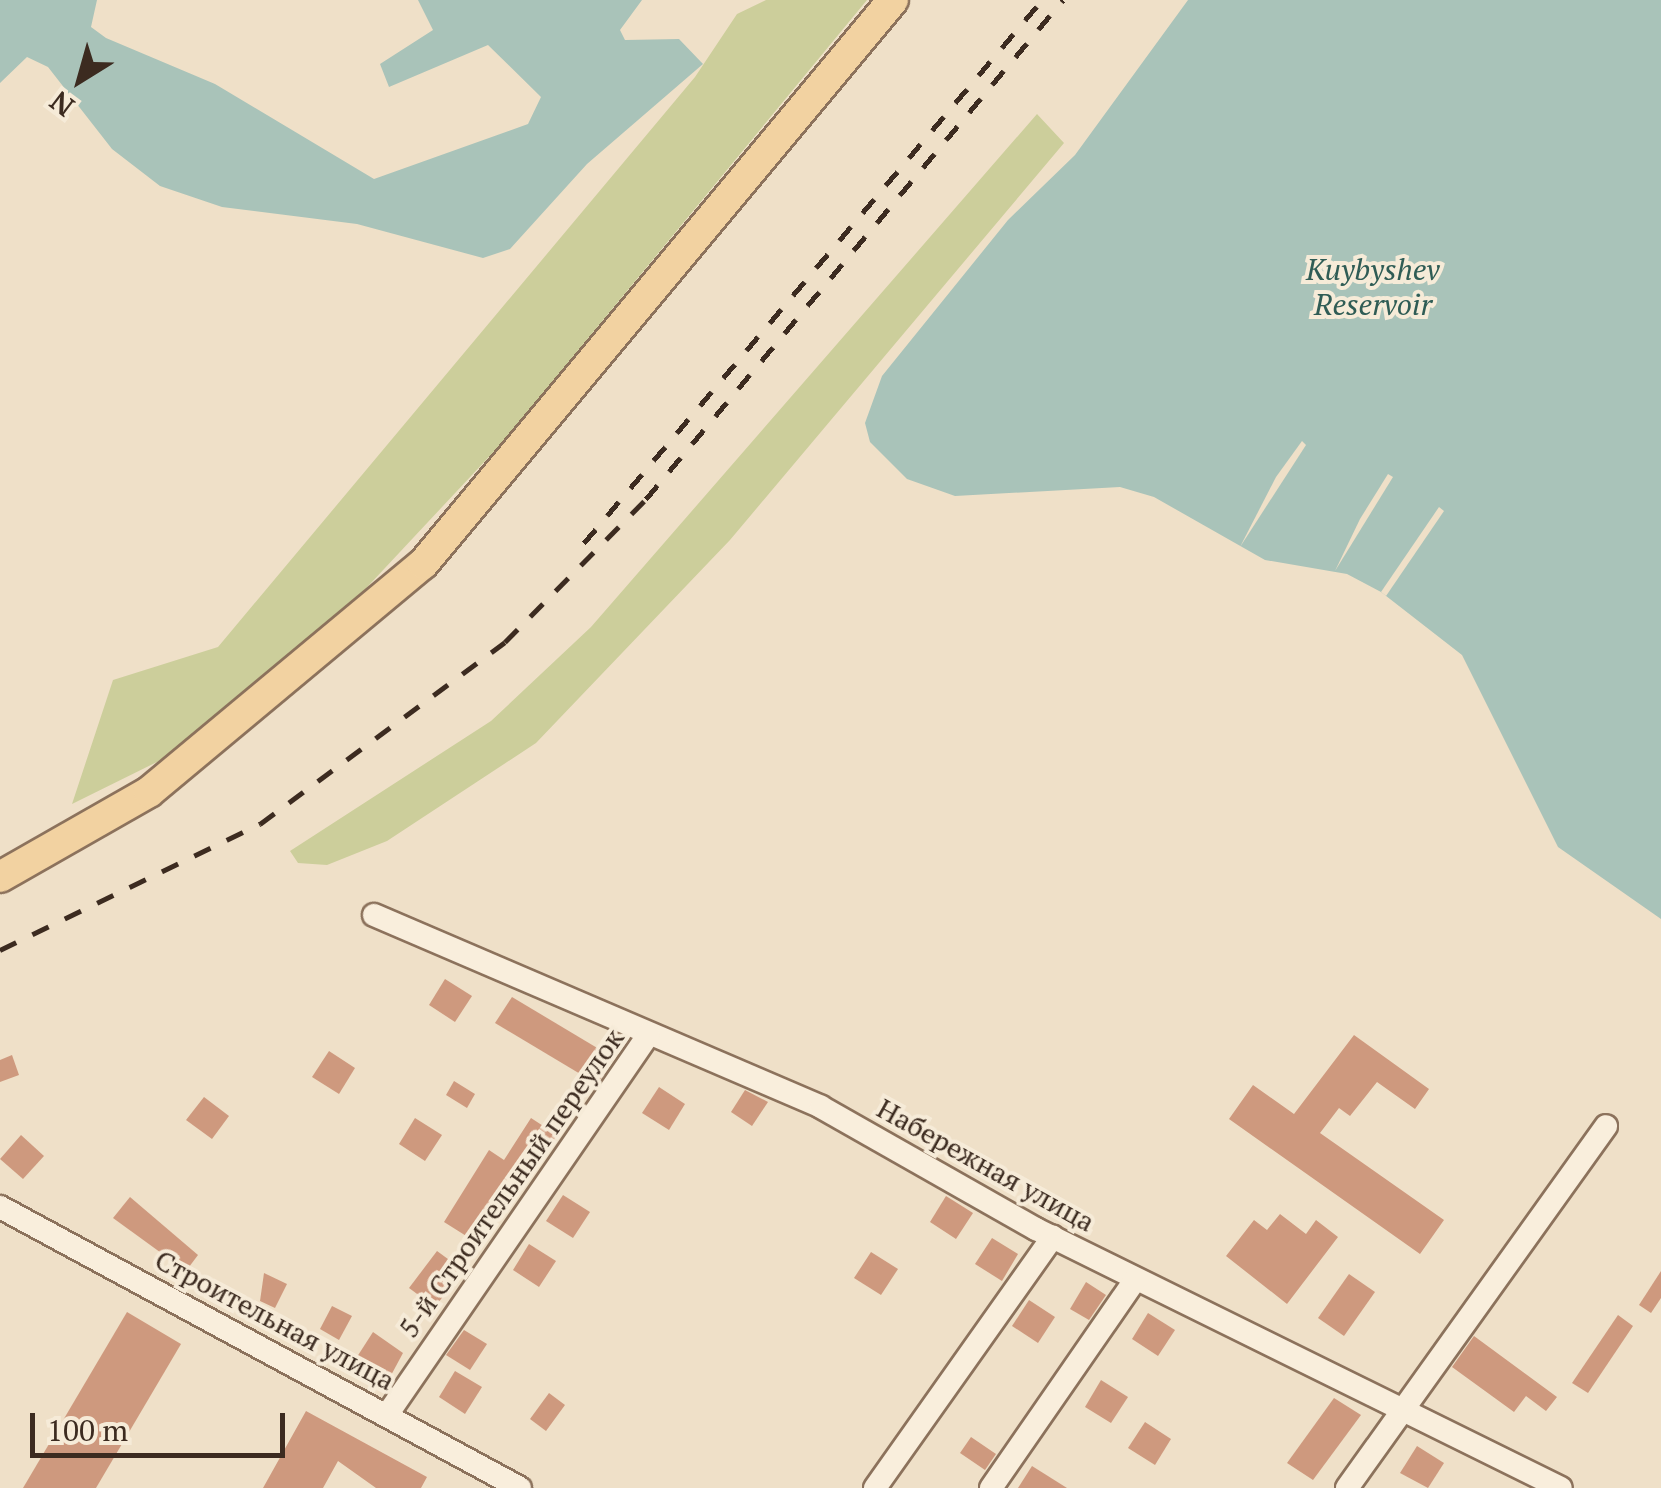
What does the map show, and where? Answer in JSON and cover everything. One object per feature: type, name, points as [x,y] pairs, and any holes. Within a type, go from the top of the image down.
[{"type":"main road","points":[[0,877],[164,780],[423,564],[893,0]]},
{"type":"street","name":"Набережная улица","points":[[374,915],[822,1107],[1135,1280],[1561,1488]]},
{"type":"street","name":"5-й Строительный переулок","points":[[388,1415],[649,1034]]},
{"type":"street","points":[[1347,1488],[1606,1126]]},
{"type":"street","name":"Строительная улица","points":[[0,1207],[520,1488]]},
{"type":"street","points":[[875,1488],[1053,1237]]},
{"type":"street","points":[[991,1488],[1135,1280]]},
{"type":"green space","points":[[766,0],[867,0],[500,445],[356,599],[163,759],[72,804],[113,680],[218,647],[695,77],[737,14]]},
{"type":"green space","points":[[1037,114],[1064,143],[730,540],[536,743],[387,841],[327,865],[298,863],[290,851],[491,721],[591,627]]},
{"type":"water","points":[[0,0],[97,0],[91,27],[106,38],[215,84],[374,179],[528,124],[541,97],[488,45],[389,87],[380,64],[433,30],[418,0],[642,0],[620,30],[625,40],[679,39],[703,64],[587,164],[510,249],[483,258],[357,224],[222,207],[160,186],[112,149],[48,67],[27,57],[0,83]]},
{"type":"water","name":"Kuybyshev Reservoir","points":[[1188,0],[1661,0],[1661,919],[1558,847],[1462,655],[1381,592],[1347,574],[1265,560],[1154,497],[1120,487],[955,496],[907,479],[870,442],[865,423],[882,376],[1008,220],[1075,155]]},
{"type":"pier","points":[[1302,441],[1306,445],[1240,547],[1276,477]]},
{"type":"pier","points":[[1388,474],[1393,477],[1335,571],[1360,519]]},
{"type":"pier","points":[[1439,507],[1444,511],[1386,596],[1381,592]]},
{"type":"building","points":[[445,979],[472,996],[455,1022],[429,1005]]},
{"type":"building","points":[[512,997],[614,1058],[597,1084],[495,1023]]},
{"type":"building","points":[[1354,1035],[1429,1089],[1415,1109],[1377,1082],[1350,1116],[1339,1108],[1320,1133],[1444,1220],[1420,1254],[1229,1119],[1253,1085],[1294,1114]]},
{"type":"building","points":[[329,1051],[355,1068],[339,1094],[312,1077]]},
{"type":"building","points":[[12,1055],[19,1075],[0,1082],[0,1060]]},
{"type":"building","points":[[454,1081],[475,1094],[467,1108],[446,1095]]},
{"type":"building","points":[[659,1087],[685,1104],[669,1130],[642,1113]]},
{"type":"building","points":[[745,1090],[768,1102],[752,1126],[731,1112]]},
{"type":"building","points":[[204,1097],[229,1116],[212,1139],[186,1120]]},
{"type":"building","points":[[415,1118],[442,1135],[425,1161],[399,1144]]},
{"type":"building","points":[[531,1118],[557,1135],[541,1161],[525,1151],[471,1239],[444,1222],[489,1150],[504,1160]]},
{"type":"building","points":[[21,1135],[44,1156],[23,1179],[0,1159]]},
{"type":"building","points":[[563,1195],[590,1212],[573,1238],[546,1221]]},
{"type":"building","points":[[946,1196],[973,1213],[956,1239],[930,1222]]},
{"type":"building","points":[[130,1197],[198,1255],[186,1271],[113,1218]]},
{"type":"building","points":[[1280,1214],[1306,1234],[1316,1220],[1338,1237],[1287,1304],[1226,1256],[1254,1220],[1267,1230]]},
{"type":"building","points":[[992,1238],[1018,1254],[1002,1281],[975,1264]]},
{"type":"building","points":[[529,1244],[556,1261],[539,1287],[513,1270]]},
{"type":"building","points":[[437,1251],[463,1270],[435,1307],[409,1288]]},
{"type":"building","points":[[871,1252],[898,1269],[881,1295],[854,1278]]},
{"type":"building","points":[[1661,1271],[1661,1298],[1651,1313],[1639,1305]]},
{"type":"building","points":[[264,1273],[287,1284],[275,1308],[260,1301]]},
{"type":"building","points":[[1349,1274],[1375,1292],[1344,1336],[1318,1318]]},
{"type":"building","points":[[1086,1282],[1106,1295],[1089,1320],[1070,1309]]},
{"type":"building","points":[[1029,1300],[1055,1317],[1038,1343],[1012,1326]]},
{"type":"building","points":[[332,1306],[352,1316],[339,1340],[320,1329]]},
{"type":"building","points":[[127,1312],[181,1344],[96,1488],[23,1488]]},
{"type":"building","points":[[1148,1313],[1175,1330],[1158,1356],[1132,1339]]},
{"type":"building","points":[[1618,1315],[1633,1326],[1588,1393],[1572,1383]]},
{"type":"building","points":[[464,1330],[487,1344],[470,1370],[446,1355]]},
{"type":"building","points":[[373,1332],[403,1353],[382,1392],[355,1360]]},
{"type":"building","points":[[1474,1336],[1557,1397],[1546,1411],[1526,1396],[1514,1412],[1452,1367]]},
{"type":"building","points":[[455,1371],[482,1387],[465,1414],[439,1397]]},
{"type":"building","points":[[1101,1380],[1128,1397],[1111,1423],[1085,1407]]},
{"type":"building","points":[[549,1393],[565,1405],[546,1431],[530,1419]]},
{"type":"building","points":[[1334,1398],[1361,1415],[1313,1480],[1287,1463]]},
{"type":"building","points":[[306,1411],[427,1477],[421,1488],[376,1488],[338,1461],[323,1488],[263,1488]]},
{"type":"building","points":[[1145,1422],[1171,1439],[1155,1465],[1128,1448]]},
{"type":"building","points":[[971,1437],[996,1454],[985,1470],[960,1453]]},
{"type":"building","points":[[1417,1446],[1444,1463],[1428,1488],[1400,1473]]},
{"type":"building","points":[[1032,1466],[1067,1488],[1018,1488]]},
{"type":"railway","points":[[584,543],[1042,0]]},
{"type":"railway","points":[[0,950],[260,824],[505,642],[646,499],[1063,0]]}]
